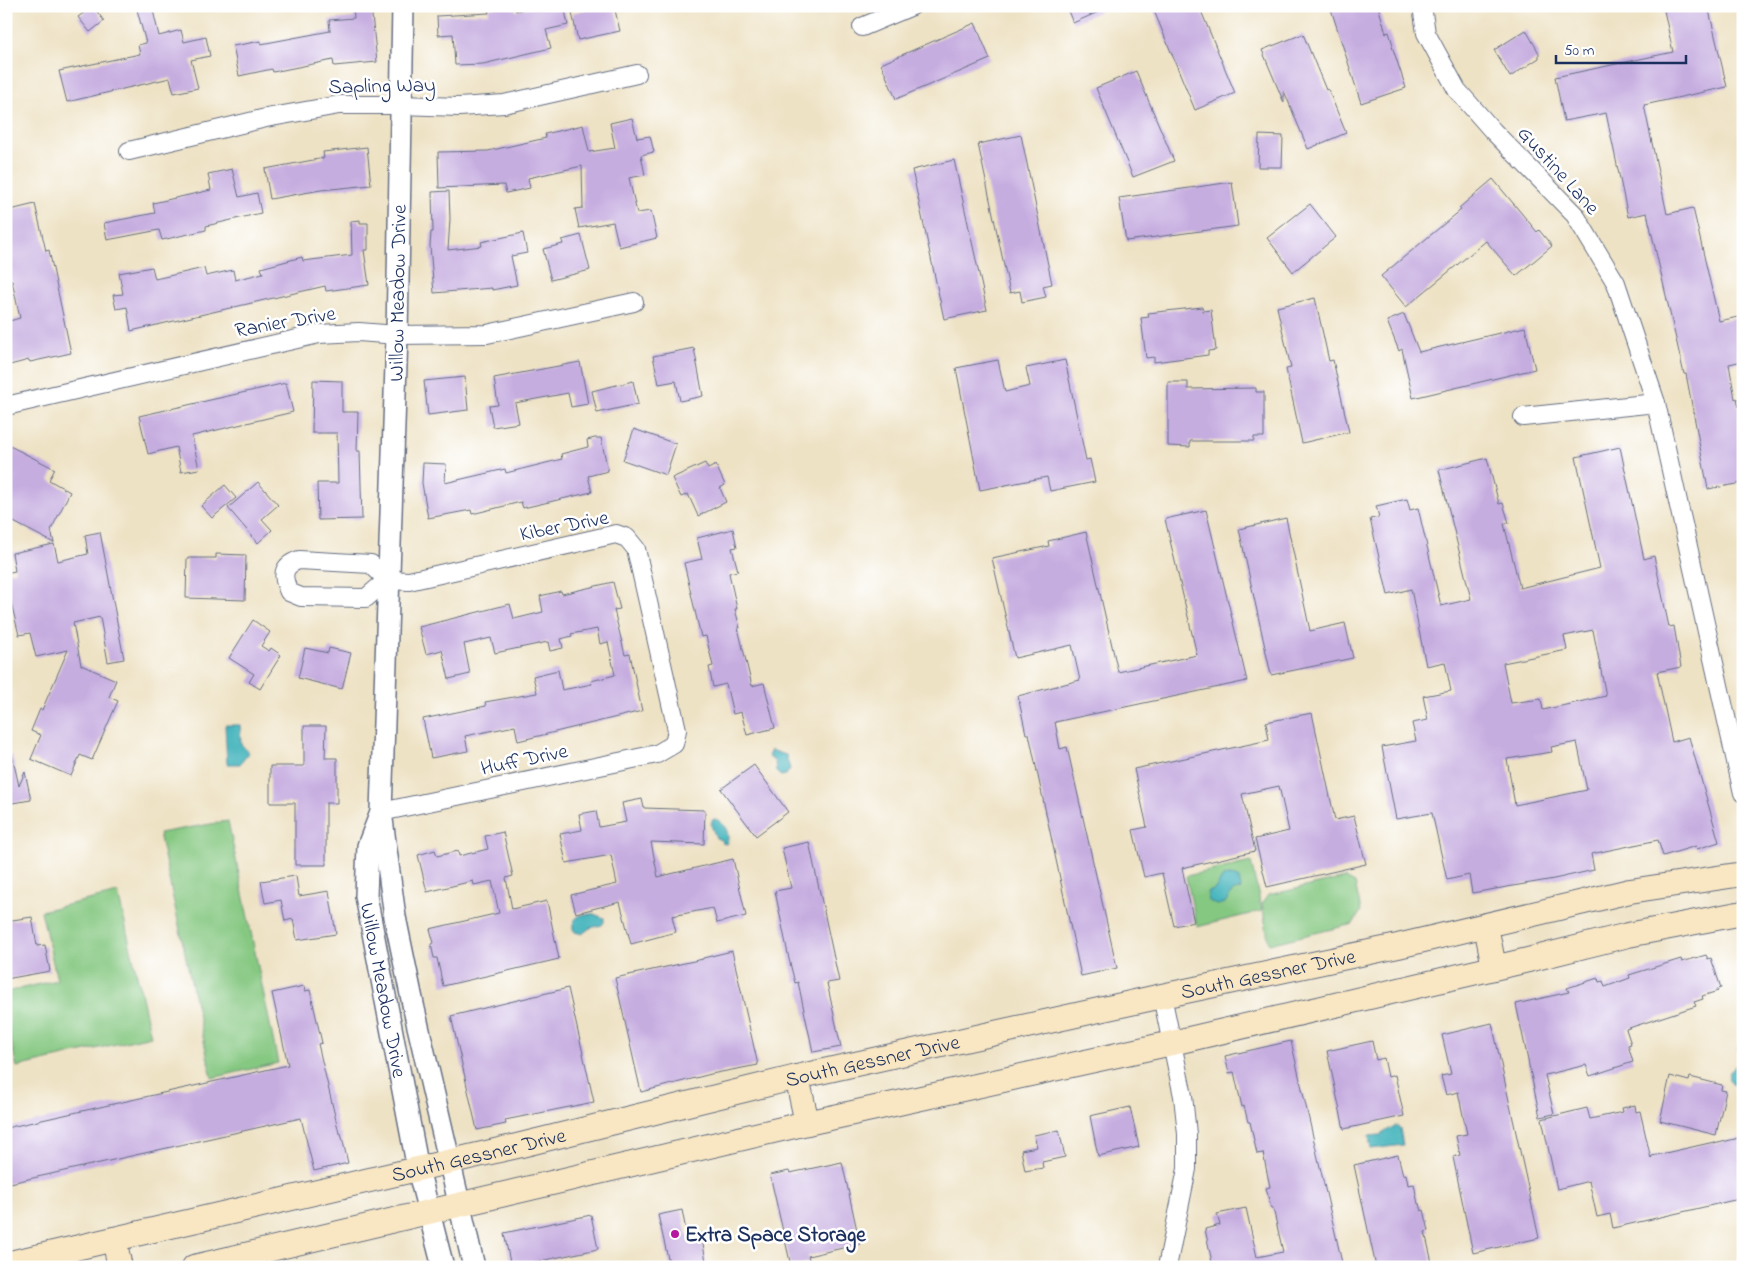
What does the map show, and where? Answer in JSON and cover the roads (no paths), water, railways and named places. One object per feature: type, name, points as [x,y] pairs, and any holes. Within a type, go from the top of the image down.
[{"type":"main road","name":"South Gessner Drive","points":[[6,1264],[634,1119],[797,1078],[1162,996],[1486,926],[1630,891],[1743,874]]},
{"type":"main road","name":"South Gessner Drive","points":[[194,1267],[807,1124],[1172,1043],[1628,935],[1743,913]]},
{"type":"main road","points":[[1486,926],[1494,967]]},
{"type":"main road","points":[[797,1078],[807,1124]]},
{"type":"main road","points":[[114,1240],[120,1267]]},
{"type":"street","name":"Willow Meadow Drive","points":[[403,6],[397,335],[387,580],[381,812],[395,917],[414,1009],[474,1267]]},
{"type":"street","points":[[862,27],[912,6]]},
{"type":"street","name":"Gustine Lane","points":[[1422,6],[1426,33],[1457,90],[1493,131],[1575,215],[1616,283],[1656,403],[1743,793]]},
{"type":"street","name":"Sapling Way","points":[[129,151],[266,118],[339,106],[400,105],[459,107],[504,104],[637,74]]},
{"type":"street","name":"Ranier Drive","points":[[6,406],[319,334],[359,332],[397,335],[487,334],[634,302]]},
{"type":"street","points":[[1523,417],[1656,403]]},
{"type":"street","name":"Kiber Drive","points":[[387,580],[409,581],[616,534],[627,538],[636,549],[677,730],[674,744]]},
{"type":"street","points":[[299,560],[371,564],[387,580],[366,598],[301,597],[289,592],[284,581],[285,570],[291,563],[299,560]]},
{"type":"street","name":"Huff Drive","points":[[381,812],[657,754],[674,744]]},
{"type":"street","name":"Willow Meadow Drive","points":[[381,812],[368,846],[366,896],[418,1169],[443,1267]]},
{"type":"street","points":[[1162,996],[1183,1096],[1187,1134],[1187,1169],[1167,1267]]},
{"type":"water","points":[[225,725],[240,725],[241,744],[249,753],[240,764],[227,764]]},
{"type":"water","points":[[771,750],[786,755],[790,769],[786,775],[781,776],[776,772],[775,762],[768,756]]},
{"type":"water","points":[[715,819],[721,823],[728,833],[726,844],[716,838],[711,825],[712,820]]},
{"type":"water","points":[[1231,875],[1239,879],[1241,889],[1232,892],[1225,903],[1217,905],[1209,901],[1207,892],[1214,890],[1223,877]]},
{"type":"water","points":[[585,914],[594,914],[604,918],[604,922],[602,925],[590,928],[582,934],[575,932],[573,929],[574,921],[577,917]]},
{"type":"water","points":[[1743,1042],[1743,1087],[1737,1088],[1728,1077],[1739,1060],[1739,1044]]},
{"type":"water","points":[[1396,1125],[1400,1128],[1403,1145],[1371,1149],[1369,1136],[1380,1135]]},
{"type":"place","name":"Extra Space Storage","points":[[675,1234]]}]
